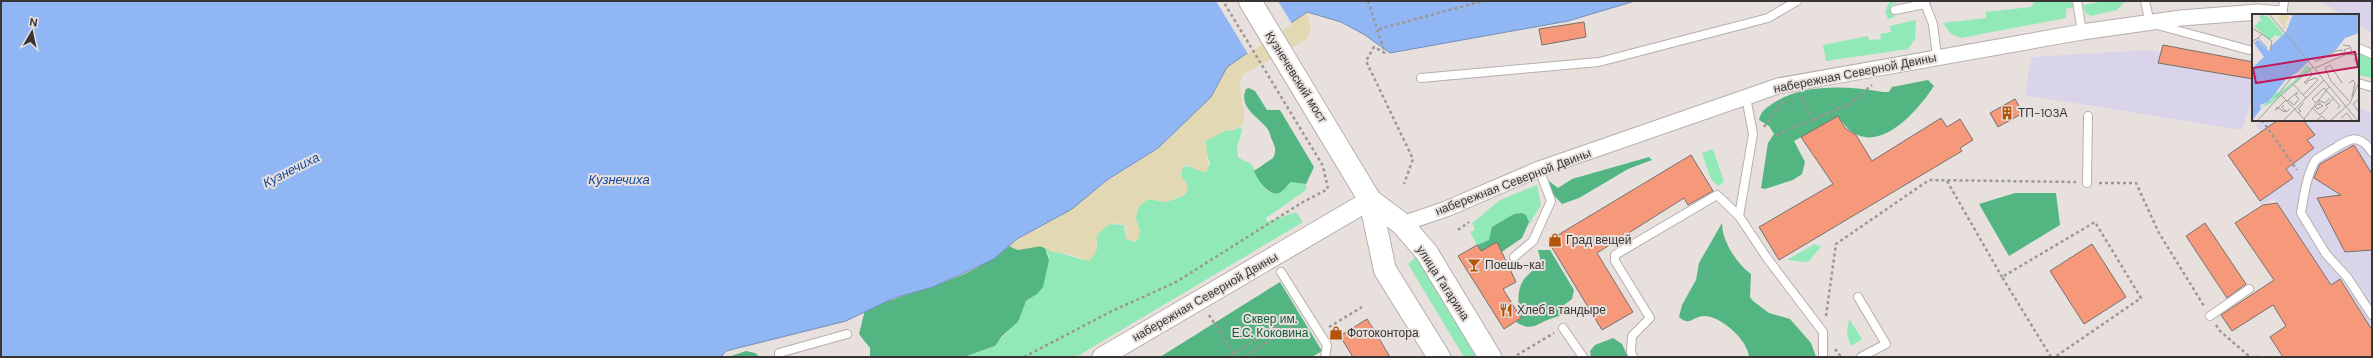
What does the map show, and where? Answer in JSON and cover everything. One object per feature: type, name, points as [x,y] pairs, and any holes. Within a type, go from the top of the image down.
[{"type":"main road","name":"Кузнечевский мост","points":[[1250,1],[1343,153]]},
{"type":"main road","name":"улица Гагарина","points":[[1343,153],[1370,200],[1385,270],[1439,357]]},
{"type":"main road","name":"улица Гагарина","points":[[1370,200],[1402,224],[1426,253],[1490,357]]},
{"type":"street","name":"набережная Северной Двины","points":[[1402,224],[1446,209],[1539,169],[1778,86],[2082,32],[2258,7],[2282,10]]},
{"type":"street","name":"набережная Северной Двины","points":[[1102,357],[1370,200]]},
{"type":"lane","points":[[1421,78],[1599,62],[1768,18],[1797,1]]},
{"type":"lane","points":[[2077,1],[2082,32]]},
{"type":"lane","points":[[2145,1],[2150,23],[2252,52]]},
{"type":"lane","points":[[1895,10],[1924,2],[1933,24],[1937,57]]},
{"type":"lane","points":[[2359,48],[2372,54]]},
{"type":"lane","points":[[2359,83],[2372,87]]},
{"type":"lane","points":[[1739,216],[1753,134],[1746,97]]},
{"type":"lane","points":[[2087,183],[2088,116]]},
{"type":"lane","points":[[2372,152],[2367,144],[2358,139],[2350,139],[2316,160],[2307,183],[2302,213],[2326,254],[2347,277],[2372,315]]},
{"type":"lane","points":[[1514,257],[1533,241],[1550,201],[1539,169]]},
{"type":"lane","points":[[1633,357],[1631,352],[1632,336],[1650,318],[1615,261],[1615,255],[1717,195],[1739,216],[1767,258],[1823,332],[1823,357]]},
{"type":"lane","points":[[1281,272],[1320,332],[1326,345],[1325,357]]},
{"type":"lane","points":[[2210,316],[2249,289]]},
{"type":"lane","points":[[1858,297],[1886,344],[1861,357]]},
{"type":"lane","points":[[1563,328],[1583,357]]},
{"type":"lane","points":[[779,357],[779,353],[847,334]]},
{"type":"path","points":[[1024,357],[1110,312],[1176,282],[1303,202],[1328,189],[1324,166],[1223,1]]},
{"type":"path","points":[[1368,1],[1379,29],[1385,53],[1374,47],[1366,61],[1413,159],[1404,184]]},
{"type":"path","points":[[1379,29],[1483,1]]},
{"type":"path","points":[[1776,135],[1814,121],[1850,104],[1878,81]]},
{"type":"path","points":[[1800,97],[1814,121]]},
{"type":"path","points":[[1761,131],[1784,99]]},
{"type":"path","points":[[2263,121],[2307,183]]},
{"type":"path","points":[[1841,357],[1823,332],[1836,244],[1929,180],[2136,183],[2159,233],[2210,316],[2220,331],[2250,357]]},
{"type":"path","points":[[1947,180],[2002,277],[2051,357]]},
{"type":"path","points":[[1458,230],[1469,222]]},
{"type":"path","points":[[2002,277],[2095,222],[2141,298],[2054,357]]},
{"type":"path","points":[[1320,332],[1362,307]]},
{"type":"path","points":[[1230,357],[1235,356],[1280,325],[1307,312]]},
{"type":"path","points":[[1244,357],[1284,331],[1307,312]]},
{"type":"path","points":[[1209,314],[1235,356]]},
{"type":"path","points":[[1280,325],[1284,331]]},
{"type":"path","points":[[1517,355],[1563,328]]},
{"type":"path","points":[[2256,357],[2259,355],[2260,357]]},
{"type":"shaded area","points":[[2320,1],[2372,1],[2372,33],[2359,25],[2359,14],[2341,14]]},
{"type":"shaded area","points":[[2149,50],[2252,71],[2252,97],[2242,130],[2025,95],[2031,57]]},
{"type":"shaded area","points":[[2359,108],[2372,113],[2372,330],[2340,279],[2314,296],[2281,301],[2322,271],[2274,198],[2262,205],[2228,155],[2260,132],[2256,125],[2262,121],[2359,121]]},
{"type":"green space","points":[[1890,1],[1901,1],[1891,5],[1895,17],[1888,19],[1885,11]]},
{"type":"green space","points":[[2035,1],[2072,1],[2073,7],[2066,9],[2066,18],[1961,38],[1950,33],[1943,23],[1986,18],[1986,12],[2031,7]]},
{"type":"green space","points":[[2106,1],[2126,1],[2117,10],[2090,16],[2085,12],[2083,5]]},
{"type":"green space","points":[[1916,20],[1915,39],[1908,49],[1826,61],[1823,45],[1868,36],[1869,40],[1881,39],[1880,34],[1891,32],[1890,26]]},
{"type":"green space","points":[[2359,50],[2372,55],[2372,78],[2359,75]]},
{"type":"green space","points":[[1928,80],[1934,86],[1925,99],[1902,123],[1889,132],[1876,137],[1863,137],[1850,130],[1838,116],[1794,141],[1805,162],[1802,174],[1793,180],[1765,189],[1761,188],[1768,143],[1774,134],[1769,126],[1759,120],[1762,112],[1772,104],[1797,92],[1811,89],[1855,88],[1889,92],[1892,87]]},
{"type":"green space","points":[[1249,88],[1255,91],[1267,110],[1280,110],[1314,167],[1306,184],[1291,182],[1281,192],[1275,194],[1267,190],[1258,178],[1254,171],[1273,158],[1275,149],[1267,128],[1247,106],[1244,95],[1246,89]]},
{"type":"green space","points":[[1241,127],[1242,131],[1237,147],[1238,157],[1253,166],[1261,182],[1269,192],[1273,194],[1279,193],[1291,182],[1306,184],[1306,190],[1266,218],[1267,222],[1296,212],[1303,222],[1076,357],[964,357],[991,348],[1018,322],[1023,304],[1037,294],[1049,256],[1045,248],[1083,260],[1097,249],[1096,235],[1109,224],[1124,225],[1126,239],[1135,242],[1140,231],[1135,218],[1140,204],[1148,199],[1166,202],[1183,196],[1186,182],[1181,177],[1182,167],[1188,166],[1206,172],[1210,163],[1206,152],[1206,141],[1226,130],[1231,131]]},
{"type":"green space","points":[[1713,149],[1724,182],[1718,186],[1711,179],[1702,153]]},
{"type":"green space","points":[[1649,157],[1652,160],[1628,169],[1579,198],[1562,204],[1551,192],[1549,181],[1558,188],[1572,179]]},
{"type":"green space","points":[[1537,185],[1541,205],[1528,226],[1529,222],[1511,216],[1502,221],[1489,240],[1477,245],[1470,232],[1475,230],[1472,223],[1500,200]]},
{"type":"green space","points":[[2015,193],[2056,193],[2060,225],[2009,256],[1979,204]]},
{"type":"green space","points":[[1522,213],[1526,215],[1529,222],[1522,238],[1487,262],[1477,245],[1489,240],[1492,227],[1514,214]]},
{"type":"green space","points":[[1722,223],[1724,237],[1727,244],[1735,258],[1751,274],[1750,297],[1769,313],[1790,319],[1811,343],[1816,357],[1749,357],[1744,343],[1739,337],[1725,324],[1718,320],[1711,317],[1700,316],[1686,321],[1679,317],[1682,305],[1696,280],[1699,263]]},
{"type":"green space","points":[[1815,244],[1821,247],[1808,262],[1787,260]]},
{"type":"green space","points":[[1037,245],[1045,248],[1049,260],[1043,287],[1037,294],[1026,301],[1018,322],[1002,336],[995,346],[964,357],[870,357],[870,348],[859,334],[865,310],[940,284],[976,268],[1009,246],[1018,250]]},
{"type":"green space","points":[[1538,250],[1550,250],[1574,290],[1572,299],[1564,305],[1565,314],[1530,327],[1516,322],[1521,318],[1519,308],[1519,292],[1522,282],[1541,262]]},
{"type":"green space","points":[[1416,257],[1481,357],[1464,357],[1408,264]]},
{"type":"green space","name":"Сквер им. Е.С. Коковина","points":[[1280,282],[1322,351],[1312,357],[1160,357]]},
{"type":"green space","points":[[1849,319],[1862,339],[1851,346],[1847,334]]},
{"type":"green space","points":[[1613,338],[1622,344],[1628,357],[1591,357],[1590,351],[1595,345]]},
{"type":"green space","points":[[746,351],[755,353],[760,357],[728,357]]},
{"type":"sand","points":[[1307,12],[1311,30],[1307,39],[1242,75],[1240,87],[1244,112],[1243,124],[1231,131],[1226,130],[1206,141],[1208,170],[1203,172],[1185,165],[1180,174],[1188,185],[1186,194],[1166,202],[1148,199],[1138,207],[1136,218],[1140,231],[1138,241],[1126,239],[1126,227],[1121,223],[1109,224],[1097,235],[1096,253],[1089,261],[1069,254],[1052,252],[1042,246],[1018,250],[1009,246],[1158,148],[1211,97],[1227,67]]},
{"type":"water","name":"Кузнечиха","points":[[1,1],[1635,1],[1568,21],[1390,53],[1365,35],[1341,22],[1307,12],[1227,67],[1211,97],[1158,148],[1107,180],[1072,209],[1017,239],[994,259],[933,287],[894,298],[846,321],[726,351],[721,357],[1,357]]},
{"type":"pier","points":[[1216,1],[1278,1],[1292,24],[1248,54]]},
{"type":"building","points":[[1584,22],[1586,37],[1542,45],[1539,29]]},
{"type":"building","points":[[2163,45],[2252,62],[2252,79],[2158,63]]},
{"type":"building","name":"ТП-103А","points":[[2015,99],[2023,113],[1998,127],[1990,113]]},
{"type":"building","points":[[1838,116],[1845,128],[1856,135],[1872,161],[1941,118],[1947,127],[1960,119],[1973,140],[1960,148],[1962,151],[1779,260],[1759,227],[1833,184],[1801,137]]},
{"type":"building","points":[[2277,121],[2304,121],[2315,135],[2307,140],[2314,148],[2286,169],[2293,178],[2260,201],[2228,155]]},
{"type":"building","points":[[2354,145],[2372,174],[2372,250],[2345,252],[2317,198],[2341,195],[2314,178],[2320,164]]},
{"type":"building","points":[[1691,155],[1713,191],[1688,205],[1684,198],[1597,253],[1633,312],[1602,330],[1548,241]]},
{"type":"building","points":[[2277,203],[2331,285],[2340,279],[2372,330],[2372,357],[2283,357],[2270,337],[2286,326],[2273,305],[2232,331],[2221,315],[2274,280],[2235,223],[2263,205]]},
{"type":"building","points":[[2205,223],[2246,284],[2227,298],[2186,236]]},
{"type":"building","points":[[1497,242],[1516,282],[1503,289],[1521,318],[1504,329],[1458,256],[1477,245],[1481,251]]},
{"type":"building","points":[[2092,244],[2126,297],[2084,324],[2050,271]]},
{"type":"building","points":[[1367,319],[1390,357],[1353,357],[1340,336]]},
{"type":"place","name":"ТП-103А","points":[[2007,113]]},
{"type":"place","name":"Град вещей","points":[[1555,240]]},
{"type":"place","name":"Поешь-ка!","points":[[1474,265]]},
{"type":"place","name":"Хлеб в тандыре","points":[[1506,310]]},
{"type":"place","name":"Фотоконтора","points":[[1336,333]]}]
